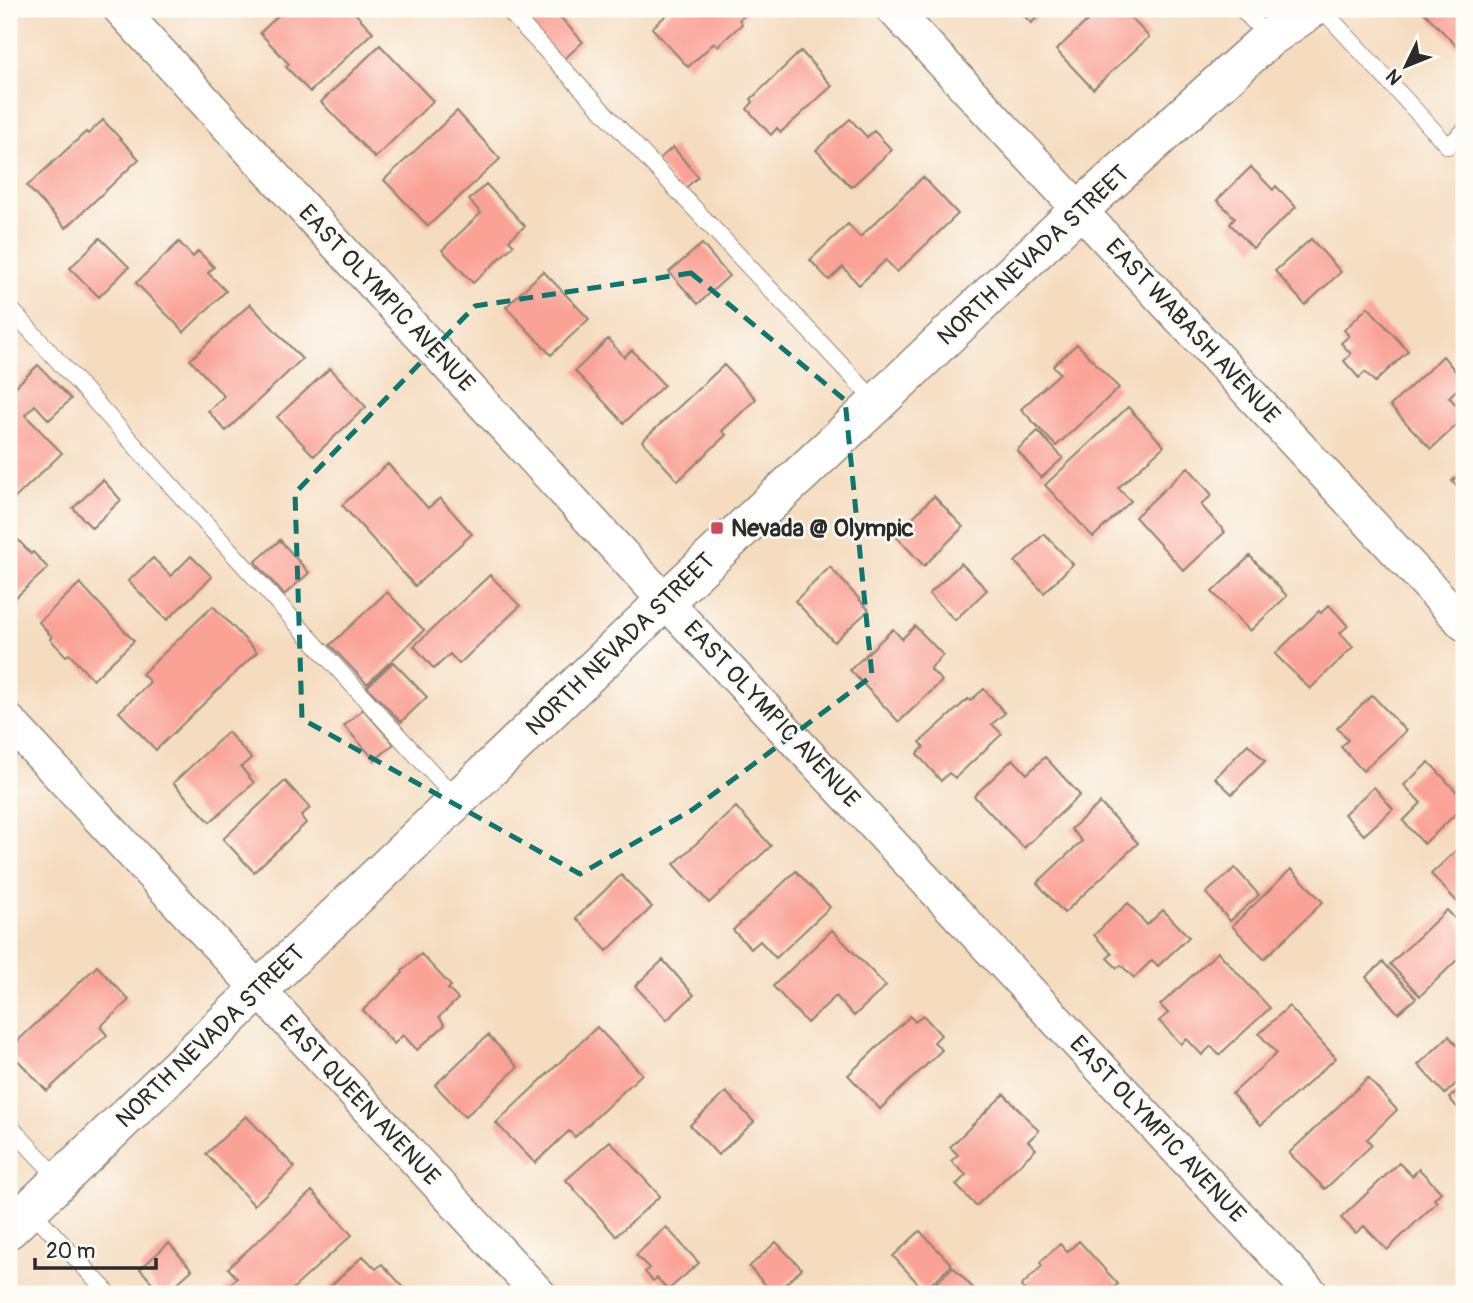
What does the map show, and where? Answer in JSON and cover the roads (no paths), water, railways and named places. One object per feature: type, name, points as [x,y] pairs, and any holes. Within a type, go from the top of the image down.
[{"type":"main road","name":"NORTH NEVADA STREET","points":[[19,1219],[665,601],[1080,209],[1269,38],[1294,9]]},
{"type":"main road","name":"NORTH NEVADA STREET","points":[[1269,38],[1311,9]]},
{"type":"street","name":"EAST OLYMPIC AVENUE","points":[[120,9],[665,601],[1312,1294]]},
{"type":"street","name":"EAST WABASH AVENUE","points":[[893,9],[1464,624]]},
{"type":"street","name":"EAST QUEEN AVENUE","points":[[9,721],[539,1294]]},
{"type":"lane","points":[[508,9],[877,403]]},
{"type":"lane","points":[[1242,9],[1269,38]]},
{"type":"lane","points":[[1322,9],[1448,146],[1464,131]]},
{"type":"lane","points":[[9,307],[457,800]]},
{"type":"lane","points":[[9,1125],[60,1180]]},
{"type":"lane","points":[[19,1219],[109,1294]]},
{"type":"place","name":"Nevada @ Olympic","points":[[717,528]]}]
